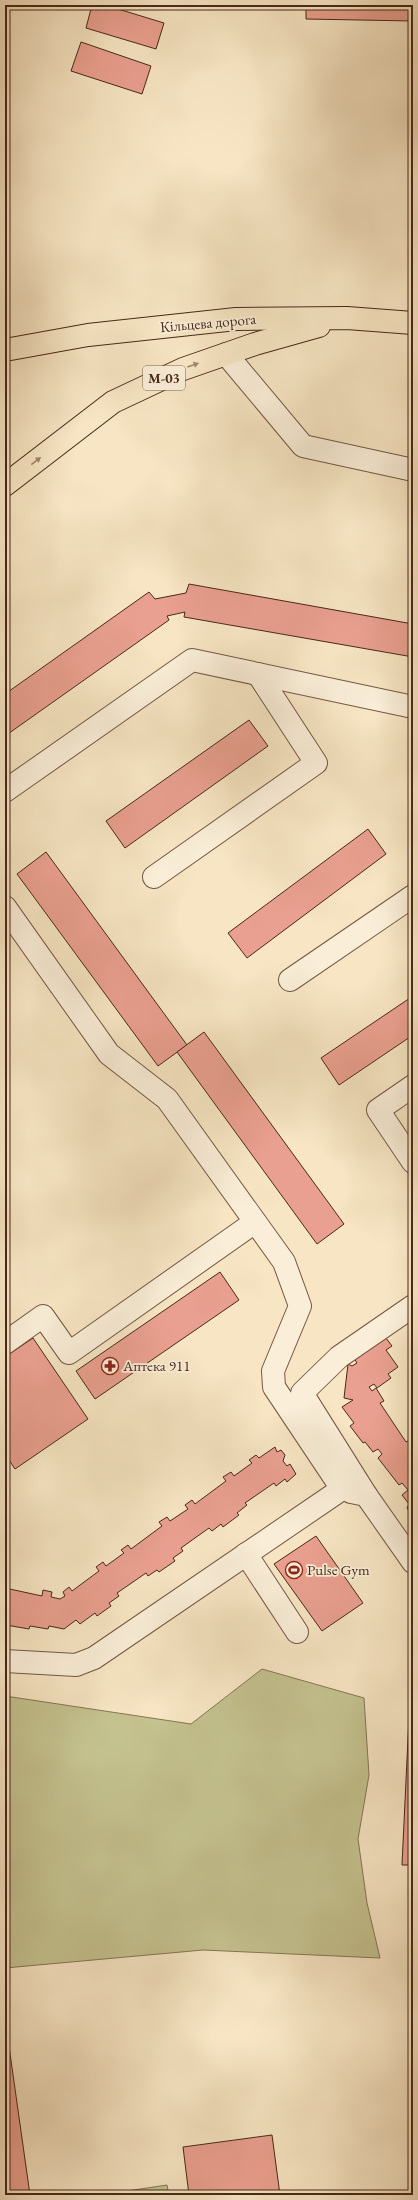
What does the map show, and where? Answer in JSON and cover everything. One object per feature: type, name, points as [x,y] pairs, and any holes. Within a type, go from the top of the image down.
[{"type":"highway","name":"Кільцева дорога","points":[[5,350],[88,335],[236,319],[346,318],[413,323]]},
{"type":"highway","name":"М-03","points":[[5,485],[113,402],[183,369],[226,354],[346,318]]},
{"type":"street","points":[[226,354],[303,446],[413,470]]},
{"type":"street","points":[[5,791],[192,660],[413,707]]},
{"type":"street","points":[[154,877],[316,763],[258,674]]},
{"type":"street","points":[[290,980],[413,896]]},
{"type":"street","points":[[5,908],[109,1054],[167,1099],[284,1262],[300,1306],[273,1371],[274,1387],[342,1490],[366,1495]]},
{"type":"street","points":[[413,1086],[378,1110],[413,1162]]},
{"type":"street","points":[[5,1343],[43,1316],[69,1353],[255,1222]]},
{"type":"street","points":[[413,1306],[339,1357],[302,1393],[366,1495],[413,1562]]},
{"type":"street","points":[[5,1661],[76,1665],[94,1658],[342,1490]]},
{"type":"street","points":[[246,1554],[297,1632]]},
{"type":"shaded area","points":[[262,1669],[364,1698],[369,1775],[358,1839],[367,1903],[380,1958],[203,1950],[5,1968],[5,1696],[191,1724]]},
{"type":"shaded area","points":[[167,2185],[169,2195],[100,2195]]},
{"type":"building","points":[[92,5],[105,5],[164,23],[156,49],[86,28]]},
{"type":"building","points":[[306,5],[413,5],[413,21],[306,19]]},
{"type":"building","points":[[81,42],[151,66],[142,94],[71,71]]},
{"type":"building","points":[[189,584],[413,624],[413,657],[184,617],[185,612],[167,616],[169,620],[5,736],[5,694],[149,592],[155,599],[186,593]]},
{"type":"building","points":[[249,720],[268,746],[125,848],[106,821]]},
{"type":"building","points":[[368,829],[386,854],[247,958],[228,933]]},
{"type":"building","points":[[46,852],[187,1045],[158,1066],[17,874]]},
{"type":"building","points":[[413,996],[413,1035],[339,1085],[321,1058]]},
{"type":"building","points":[[204,1032],[344,1224],[317,1244],[177,1052]]},
{"type":"building","points":[[220,1272],[239,1300],[95,1399],[76,1371]]},
{"type":"building","points":[[383,1334],[392,1346],[386,1350],[398,1367],[388,1374],[391,1378],[377,1388],[374,1384],[369,1387],[372,1391],[376,1388],[384,1401],[380,1403],[406,1442],[413,1438],[413,1517],[407,1508],[409,1504],[402,1495],[408,1490],[402,1483],[399,1485],[378,1458],[382,1454],[378,1449],[373,1452],[365,1442],[363,1443],[350,1426],[354,1423],[342,1407],[353,1400],[344,1398],[348,1364],[352,1366],[357,1363],[352,1355]]},
{"type":"building","points":[[33,1338],[88,1419],[15,1469],[5,1454],[5,1357]]},
{"type":"building","points":[[275,1447],[277,1452],[281,1450],[285,1455],[283,1461],[287,1466],[290,1464],[296,1474],[287,1482],[285,1479],[276,1486],[274,1483],[245,1503],[247,1505],[237,1513],[239,1515],[223,1527],[221,1524],[212,1531],[209,1528],[181,1548],[183,1551],[173,1558],[175,1561],[159,1572],[157,1570],[148,1576],[146,1573],[117,1593],[119,1596],[109,1603],[111,1606],[97,1616],[95,1613],[80,1624],[76,1620],[64,1629],[49,1626],[48,1629],[30,1626],[29,1629],[6,1625],[5,1588],[42,1596],[43,1590],[52,1592],[51,1597],[60,1599],[65,1596],[63,1592],[69,1587],[72,1591],[99,1571],[96,1567],[103,1562],[106,1566],[124,1553],[121,1550],[128,1545],[131,1549],[162,1526],[159,1522],[167,1517],[170,1521],[188,1509],[185,1505],[192,1500],[195,1504],[226,1481],[223,1477],[231,1472],[234,1476],[252,1463],[249,1460],[256,1455],[259,1458]]},
{"type":"building","points":[[316,1536],[363,1603],[322,1631],[274,1564]]},
{"type":"building","points":[[409,1717],[413,1717],[413,1865],[402,1865]]},
{"type":"building","points":[[5,2018],[30,2195],[5,2195]]},
{"type":"building","points":[[272,2135],[280,2195],[189,2195],[183,2147]]},
{"type":"place","name":"Аптека 911","points":[[110,1366]]},
{"type":"place","name":"Pulse Gym","points":[[294,1570]]}]
